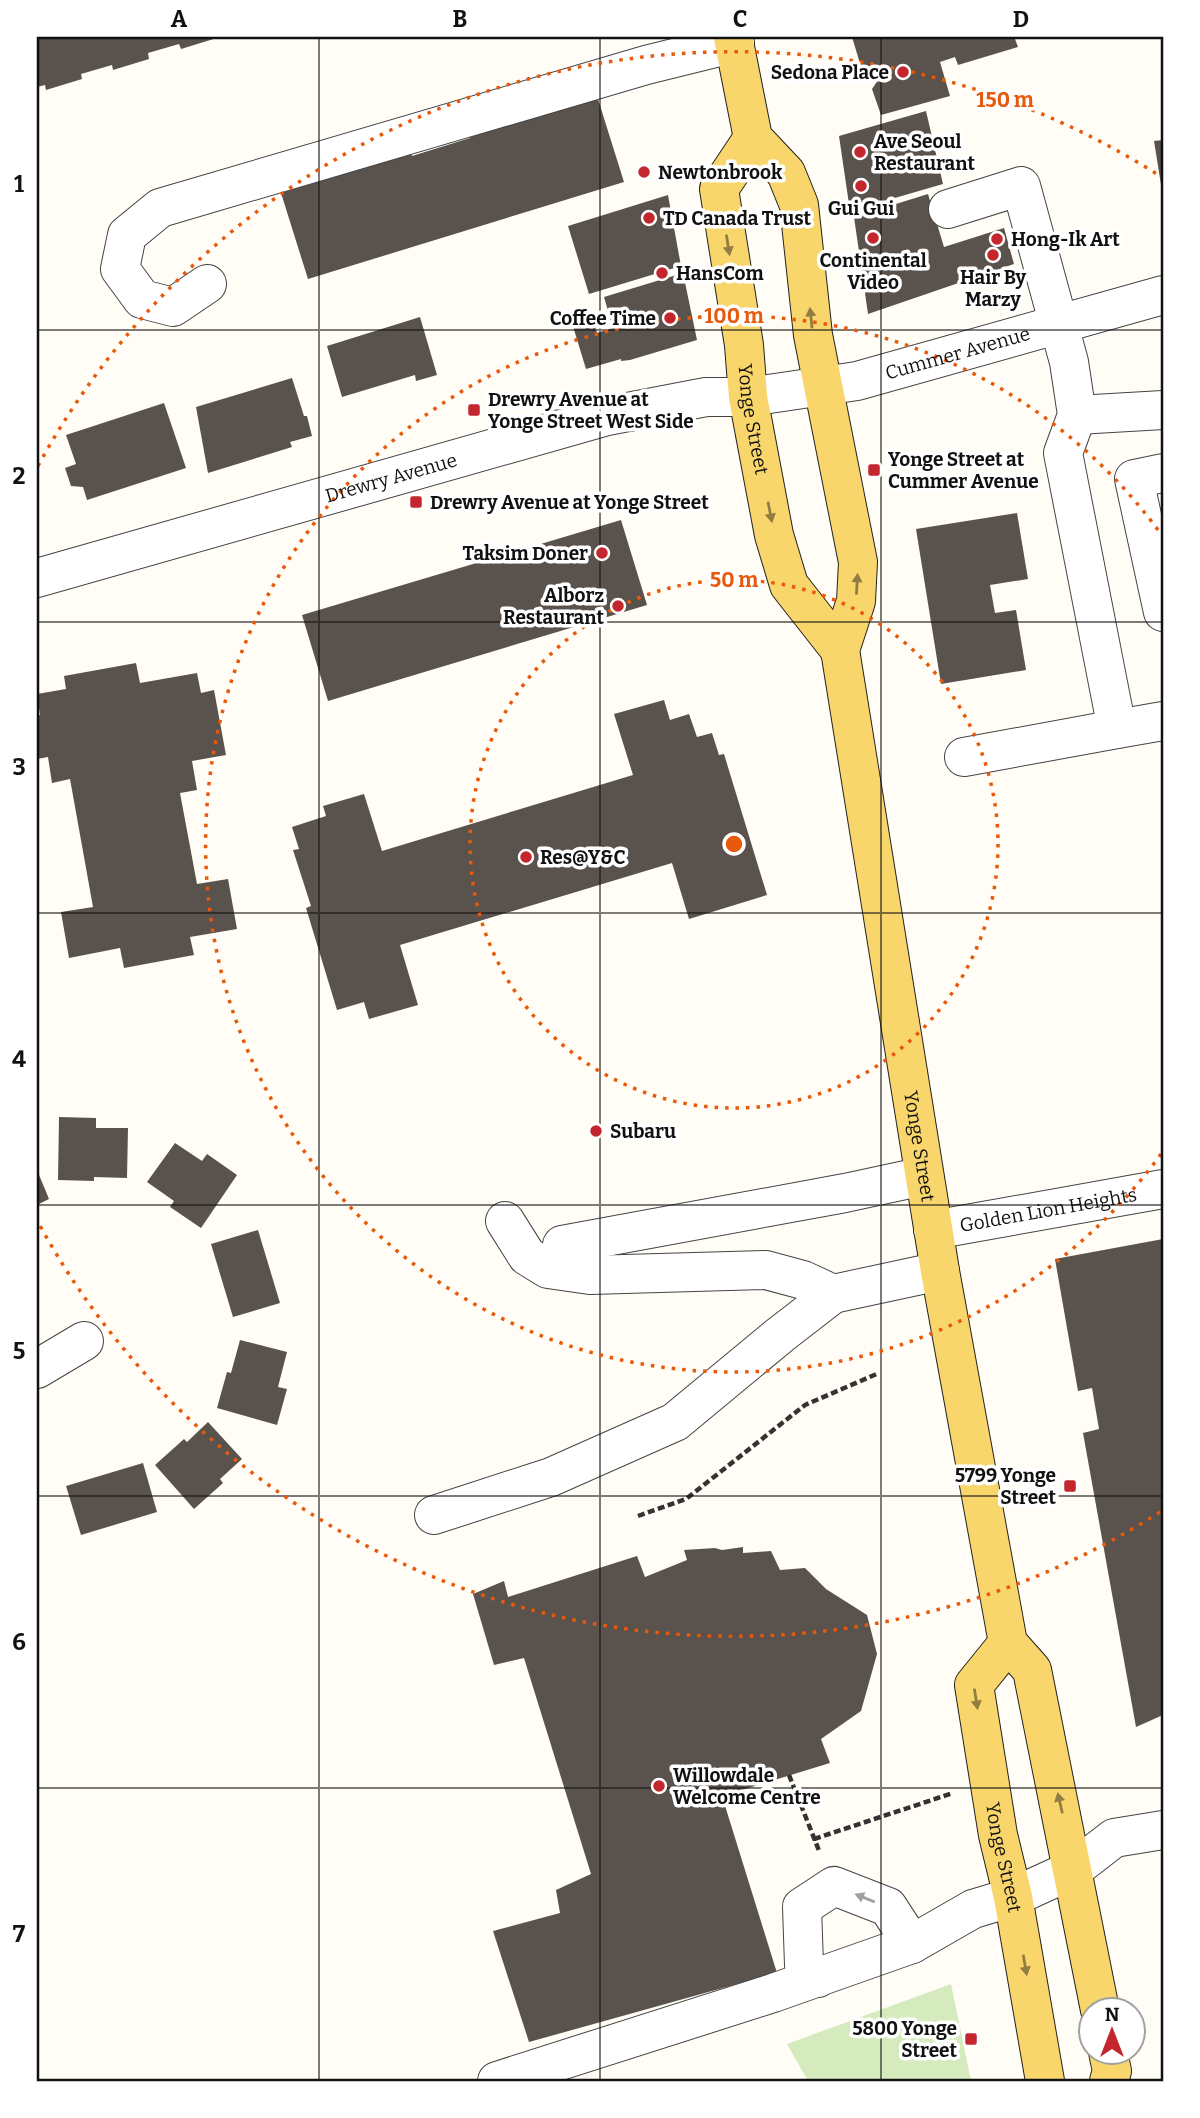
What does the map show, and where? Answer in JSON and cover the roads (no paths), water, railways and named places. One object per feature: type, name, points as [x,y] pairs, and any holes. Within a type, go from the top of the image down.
[{"type":"main road","points":[[734,40],[753,138]]},
{"type":"main road","name":"Yonge Street","points":[[840,650],[789,585],[775,535],[748,397],[744,345],[719,189],[753,138],[786,173],[799,205],[813,335],[858,562],[856,601],[840,650],[933,1230],[1008,1643],[974,1685],[998,1835],[1013,1898],[1045,2081]]},
{"type":"main road","points":[[1008,1643],[1032,1671],[1074,1869],[1097,1996]]},
{"type":"street","points":[[207,284],[173,307],[142,299],[120,269],[127,234],[160,208],[734,40]]},
{"type":"street","points":[[948,209],[1021,186],[1069,362],[1077,415],[1063,453],[1117,729]]},
{"type":"street","name":"Cummer Avenue","points":[[748,397],[857,381],[1163,295]]},
{"type":"street","name":"Drewry Avenue","points":[[37,578],[607,416],[706,397],[748,397]]},
{"type":"street","points":[[1077,415],[1163,410]]},
{"type":"street","points":[[1163,473],[1134,479],[1163,612]]},
{"type":"street","points":[[964,757],[1163,721]]},
{"type":"street","points":[[562,1245],[925,1176]]},
{"type":"street","name":"Golden Lion Heights","points":[[933,1230],[1163,1189]]},
{"type":"street","points":[[505,1221],[527,1256],[548,1269],[590,1275],[766,1270],[803,1280],[833,1294]]},
{"type":"street","points":[[434,1515],[551,1477],[676,1422],[833,1294],[940,1271]]},
{"type":"street","points":[[37,1369],[84,1341]]},
{"type":"street","points":[[497,2081],[818,1978],[912,1944],[973,1909],[1013,1898],[1074,1869],[1114,1838],[1163,1830]]},
{"type":"street","points":[[818,1978],[804,1965],[802,1907],[834,1886],[888,1908],[912,1944]]},
{"type":"place","name":"Sedona Place","points":[[903,72]]},
{"type":"place","name":"Ave Seoul Restaurant","points":[[860,152]]},
{"type":"place","name":"Newtonbrook","points":[[644,172]]},
{"type":"place","name":"Gui Gui","points":[[861,186]]},
{"type":"place","name":"TD Canada Trust","points":[[649,218]]},
{"type":"place","name":"Continental Video","points":[[873,238]]},
{"type":"place","name":"Hong-Ik Art","points":[[997,239]]},
{"type":"place","name":"Hair By Marzy","points":[[993,255]]},
{"type":"place","name":"HansCom","points":[[662,273]]},
{"type":"place","name":"Coffee Time","points":[[670,318]]},
{"type":"place","name":"Drewry Avenue at Yonge Street West Side","points":[[474,410]]},
{"type":"place","name":"Yonge Street at Cummer Avenue","points":[[874,470]]},
{"type":"place","name":"Drewry Avenue at Yonge Street","points":[[416,502]]},
{"type":"place","name":"Taksim Doner","points":[[602,553]]},
{"type":"place","name":"Alborz Restaurant","points":[[618,606]]},
{"type":"place","name":"Res@Y&C","points":[[526,857]]},
{"type":"place","name":"Subaru","points":[[596,1131]]},
{"type":"place","name":"5799 Yonge Street","points":[[1070,1486]]},
{"type":"place","name":"Willowdale Welcome Centre","points":[[659,1786]]},
{"type":"place","name":"5800 Yonge Street","points":[[971,2039]]}]
